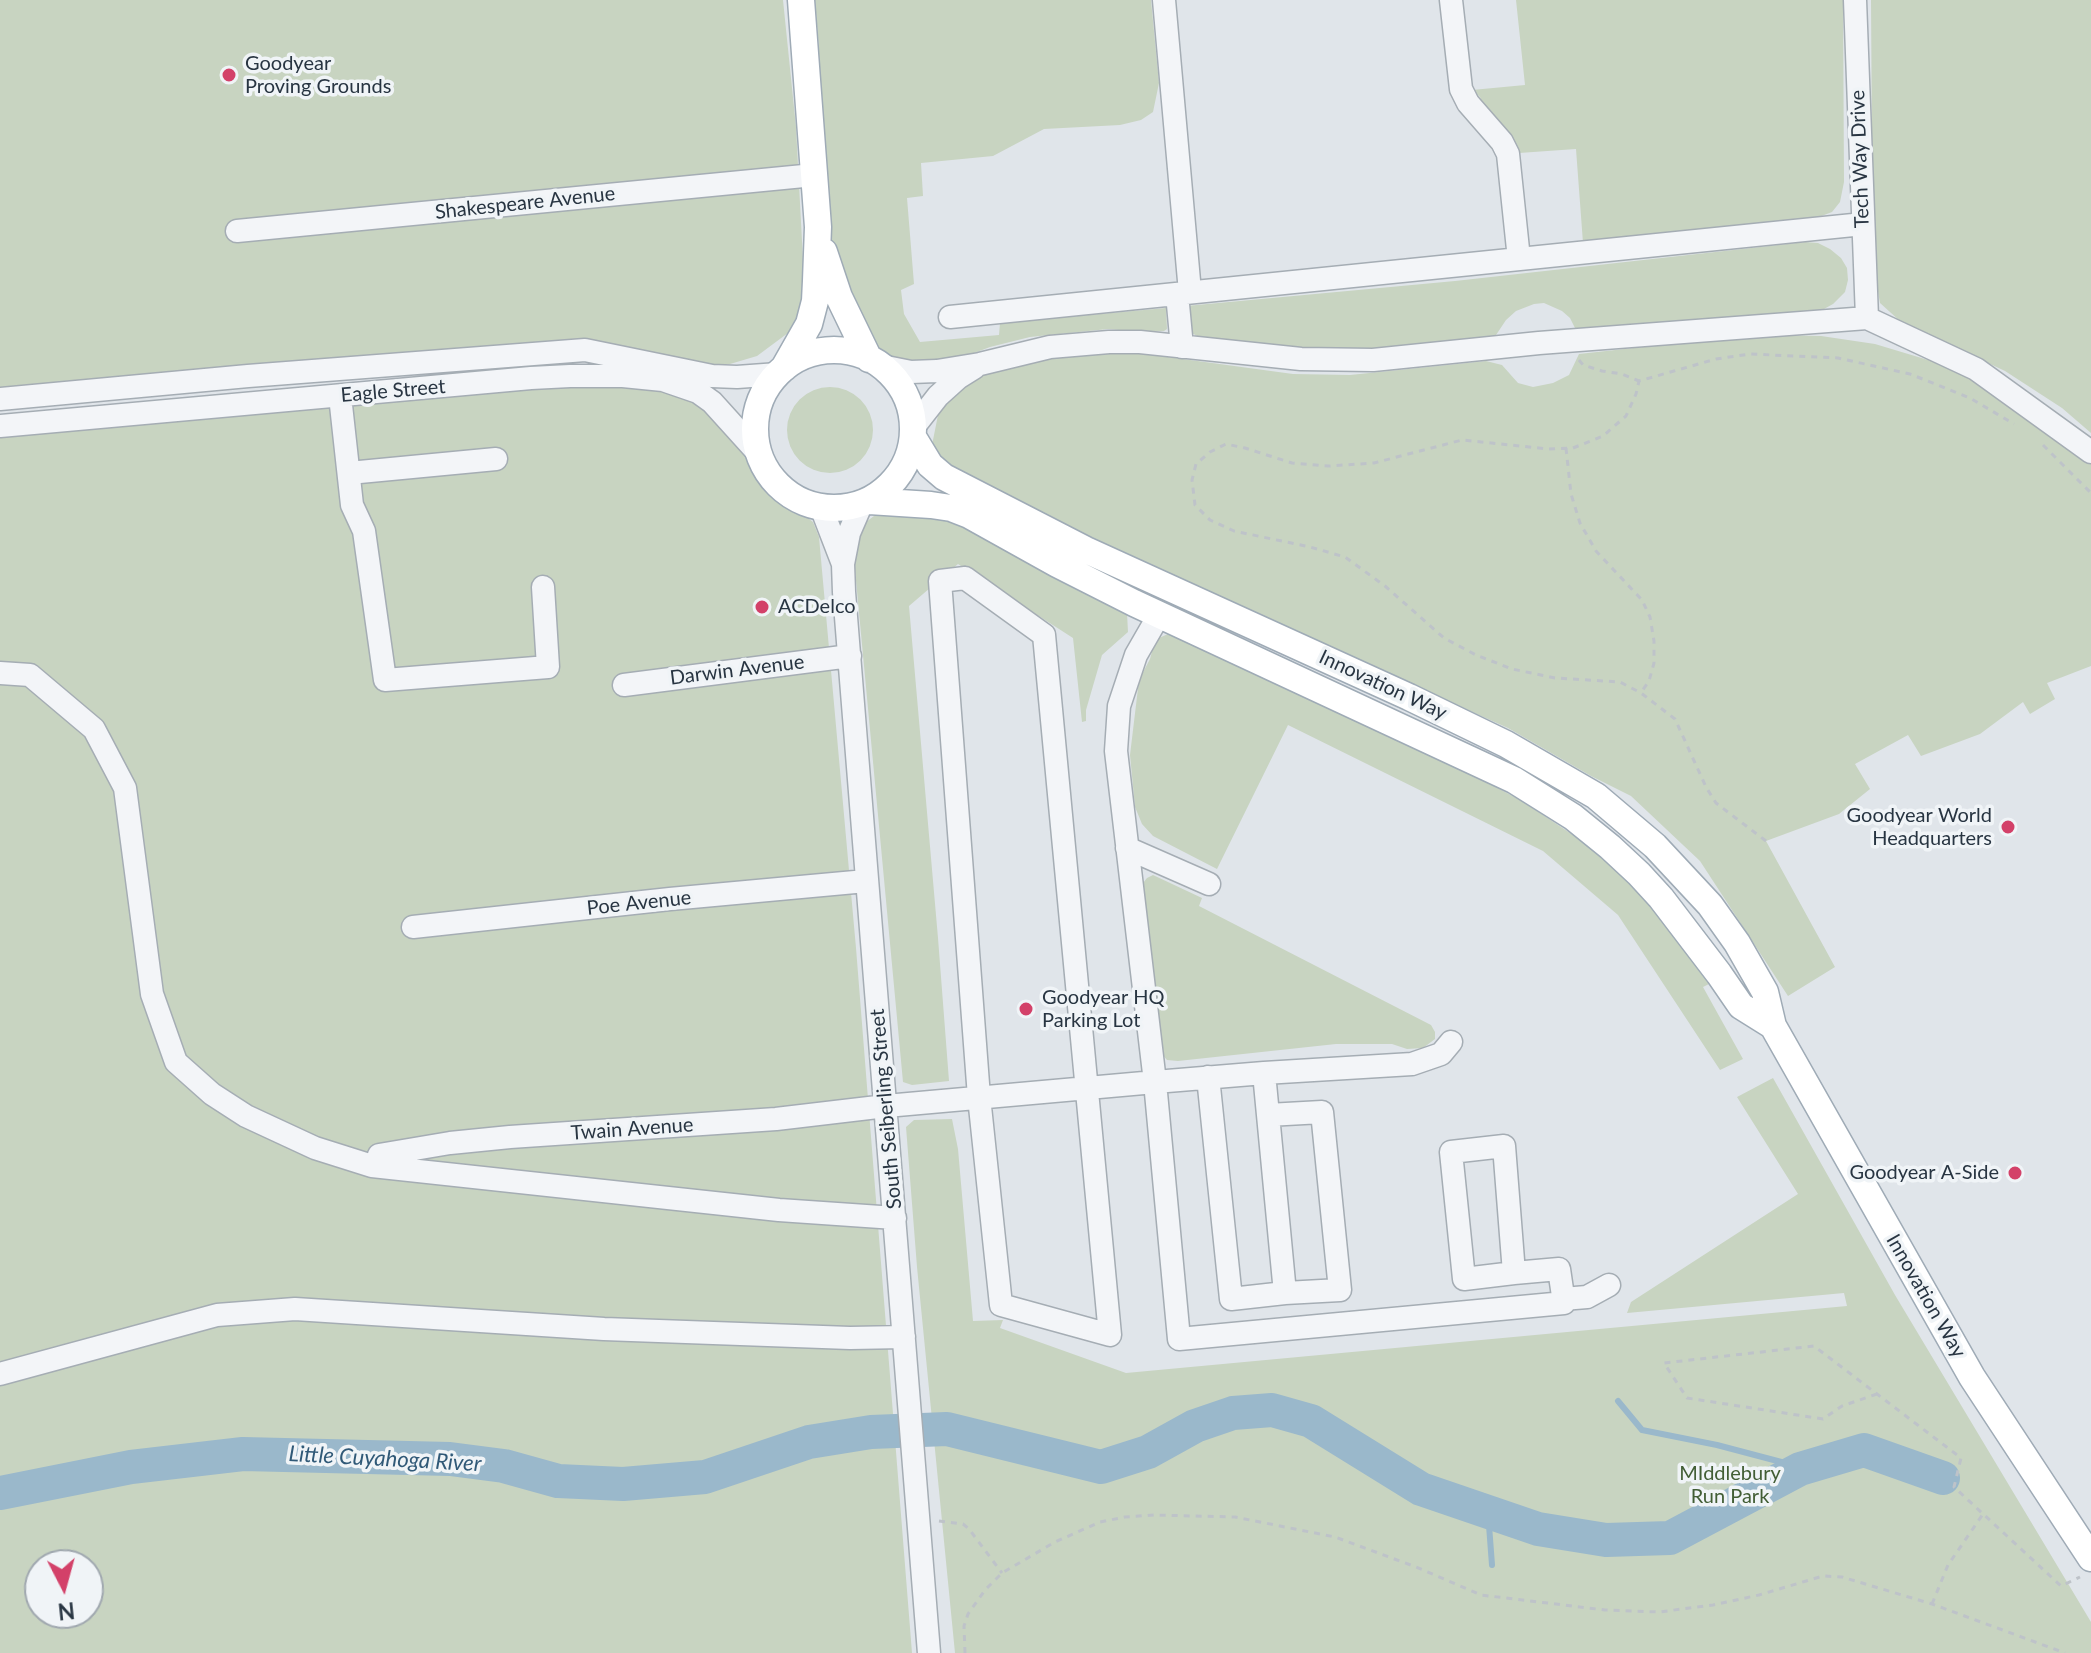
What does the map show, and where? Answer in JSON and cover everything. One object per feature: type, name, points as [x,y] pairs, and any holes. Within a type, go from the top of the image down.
[{"type":"main road","points":[[801,0],[818,227],[816,294],[812,316],[804,334],[767,388],[758,409],[755,432],[759,454],[769,473],[783,489],[800,501],[821,507],[845,507],[865,502],[899,475],[911,451],[911,410],[900,385],[875,362],[839,297],[818,227]]},
{"type":"main road","points":[[780,372],[801,358],[824,351],[847,352],[875,362]]},
{"type":"main road","name":"Innovation Way","points":[[913,433],[934,469],[975,493],[1086,550],[1506,744],[1596,796],[1655,846],[1710,905],[1737,943],[1765,992],[1773,1026],[1972,1377],[2086,1567]]},
{"type":"main road","name":"Innovation Way","points":[[865,502],[931,505],[969,515],[1159,615],[1514,780],[1573,817],[1610,847],[1661,898],[1741,1006],[1773,1026]]},
{"type":"street","points":[[1164,0],[1184,293],[1182,347]]},
{"type":"street","points":[[1451,0],[1461,89],[1468,103],[1502,142],[1508,154],[1519,259]]},
{"type":"street","name":"Tech Way Drive","points":[[1855,0],[1867,318]]},
{"type":"street","name":"Shakespeare Avenue","points":[[237,231],[814,175]]},
{"type":"street","points":[[950,317],[1863,224]]},
{"type":"street","points":[[875,362],[920,372],[980,364],[1050,347],[1091,342],[1140,342],[1289,358],[1350,361],[1557,341],[1867,318],[1976,369],[2091,452]]},
{"type":"street","name":"Eagle Street","points":[[0,399],[585,350],[712,376],[737,377],[780,372]]},
{"type":"street","points":[[913,433],[928,408],[948,387],[980,364]]},
{"type":"street","name":"Eagle Street","points":[[0,426],[570,376],[654,378],[681,385],[706,397],[759,454]]},
{"type":"street","points":[[340,396],[352,505],[364,531],[385,680],[548,667],[543,587]]},
{"type":"street","points":[[349,473],[496,459]]},
{"type":"street","name":"South Seiberling Street","points":[[865,502],[849,533],[843,564],[929,1653]]},
{"type":"street","name":"South Seiberling Street","points":[[821,507],[843,564]]},
{"type":"street","points":[[965,578],[1044,635],[1088,1088],[1110,1335],[1001,1305],[979,1097],[940,581],[965,578]]},
{"type":"street","points":[[1159,615],[1136,655],[1119,706],[1116,751],[1155,1082],[1179,1339],[1564,1303],[1559,1269],[1464,1279],[1451,1152],[1504,1146],[1514,1273]]},
{"type":"street","name":"Darwin Avenue","points":[[624,685],[850,656]]},
{"type":"street","points":[[0,673],[30,675],[94,729],[125,788],[152,994],[176,1062],[212,1094],[246,1116],[315,1148],[372,1166],[779,1210],[895,1218]]},
{"type":"street","points":[[1127,848],[1209,884]]},
{"type":"street","name":"Poe Avenue","points":[[413,927],[866,881]]},
{"type":"street","name":"Twain Avenue","points":[[379,1155],[510,1137],[776,1119],[1208,1077],[1412,1064],[1441,1054],[1451,1042]]},
{"type":"street","points":[[1264,1073],[1285,1293]]},
{"type":"street","points":[[1208,1077],[1231,1299],[1340,1290],[1322,1112],[1268,1115]]},
{"type":"street","points":[[1563,1299],[1587,1297],[1609,1285]]},
{"type":"street","points":[[0,1374],[217,1315],[295,1309],[604,1329],[850,1338],[904,1337]]},
{"type":"path","points":[[1557,341],[1583,365],[1639,381],[1716,359],[1750,354],[1838,358],[1910,374],[1970,398],[2015,424]]},
{"type":"path","points":[[1639,381],[1626,416],[1603,436],[1573,448],[1549,449],[1462,440],[1374,463],[1329,466],[1292,463],[1226,444],[1196,464],[1192,480],[1195,505],[1210,520],[1234,531],[1345,557],[1385,586],[1444,638],[1476,655],[1512,669],[1555,678],[1620,682],[1641,693],[1675,719],[1716,803],[1766,841]]},
{"type":"path","points":[[2038,441],[2091,493]]},
{"type":"path","points":[[1566,448],[1571,494],[1580,523],[1596,551],[1642,600],[1650,617],[1654,663],[1649,681],[1641,693]]},
{"type":"path","points":[[1877,1394],[1842,1406],[1823,1419],[1687,1398],[1664,1363],[1814,1346],[1877,1394],[1961,1458],[1954,1487],[2061,1586],[2086,1567]]},
{"type":"path","points":[[1932,1604],[1948,1565],[1984,1514]]},
{"type":"path","points":[[965,1653],[964,1626],[968,1614],[1002,1573],[1055,1542],[1100,1522],[1154,1515],[1235,1517],[1335,1537],[1481,1595],[1605,1610],[1659,1612],[1713,1605],[1823,1576],[1842,1577],[1932,1604],[2065,1653]]},
{"type":"path","points":[[919,1519],[963,1524],[1002,1573]]},
{"type":"green space","points":[[0,0],[783,0],[796,127],[804,279],[802,304],[792,330],[757,356],[730,364],[686,365],[579,342],[0,392]]},
{"type":"green space","points":[[815,0],[1151,0],[1159,83],[1153,112],[1141,120],[1120,125],[1044,129],[993,156],[921,163],[923,196],[907,198],[914,284],[901,290],[904,314],[920,342],[999,335],[1000,323],[1166,308],[1167,329],[1141,332],[1108,329],[1030,337],[990,347],[948,363],[894,360],[875,348],[832,269],[814,84],[819,48]]},
{"type":"green space","points":[[1516,0],[1843,0],[1844,182],[1840,202],[1832,212],[1811,220],[1583,243],[1576,149],[1519,153],[1472,90],[1525,85]]},
{"type":"green space","points":[[1871,0],[2091,0],[2091,433],[2062,408],[2005,371],[1901,322],[1880,303],[1875,275]]},
{"type":"green space","points":[[1818,243],[1841,258],[1847,268],[1848,280],[1845,292],[1833,304],[1804,314],[1765,314],[1576,330],[1562,311],[1544,303],[1516,311],[1490,339],[1323,351],[1199,337],[1188,331],[1186,306],[1455,281]]},
{"type":"green space","points":[[1775,335],[1821,336],[1875,344],[1948,366],[1993,388],[2091,462],[2091,666],[2047,683],[2055,699],[2030,714],[2023,702],[1980,734],[1921,756],[1908,735],[1855,764],[1870,789],[1839,814],[1766,841],[1835,967],[1788,996],[1700,861],[1631,796],[1508,728],[1002,501],[940,457],[932,445],[939,410],[946,399],[977,376],[1051,357],[1110,352],[1146,354],[1293,374],[1350,375],[1486,361],[1502,365],[1518,383],[1533,387],[1553,383],[1569,375],[1579,354]]},
{"type":"green space","points":[[566,385],[667,388],[702,400],[749,459],[760,482],[813,522],[819,537],[856,948],[912,1653],[0,1653],[0,433]]},
{"type":"green space","points":[[830,387],[847,390],[861,399],[870,413],[873,430],[870,447],[861,461],[847,470],[830,473],[813,470],[799,461],[790,447],[787,430],[790,413],[799,399],[813,390]]},
{"type":"green space","points":[[891,510],[958,517],[1127,613],[1128,632],[1102,655],[1086,710],[1086,721],[1082,722],[1073,638],[958,564],[909,606],[949,1081],[912,1085],[903,1082],[854,559],[862,525],[874,516]]},
{"type":"green space","points":[[1168,634],[1445,760],[1522,801],[1588,845],[1647,898],[1713,982],[1703,987],[1743,1059],[1720,1070],[1618,915],[1543,851],[1288,725],[1217,869],[1153,836],[1142,824],[1135,807],[1130,755],[1139,680],[1154,644]]},
{"type":"green space","points":[[1153,875],[1202,898],[1199,906],[1431,1025],[1435,1039],[1423,1048],[1407,1049],[1392,1044],[1336,1044],[1167,1060],[1160,1052],[1144,907],[1143,883]]},
{"type":"green space","name":"MIddlebury Run Park","points":[[1773,1078],[1895,1295],[2091,1622],[2091,1653],[955,1653],[906,1127],[914,1120],[952,1119],[958,1149],[973,1321],[1003,1320],[1000,1328],[1126,1373],[1847,1306],[1844,1293],[1627,1313],[1631,1302],[1798,1194],[1737,1097]]},
{"type":"waterway","points":[[1618,1401],[1642,1430],[1717,1445],[1804,1468]]},
{"type":"waterway","name":"Little Cuyahoga River","points":[[0,1493],[131,1467],[243,1454],[450,1459],[504,1466],[558,1481],[623,1484],[705,1477],[809,1442],[871,1432],[947,1429],[1101,1467],[1148,1452],[1195,1426],[1233,1413],[1272,1410],[1311,1421],[1421,1489],[1538,1529],[1606,1540],[1670,1538],[1800,1469],[1864,1450],[1943,1478]]},
{"type":"waterway","points":[[1488,1512],[1492,1565]]},
{"type":"place","name":"Goodyear Proving Grounds","points":[[229,75]]},
{"type":"place","name":"ACDelco","points":[[762,607]]},
{"type":"place","name":"Goodyear World Headquarters","points":[[2008,827]]},
{"type":"place","name":"Goodyear HQ Parking Lot","points":[[1026,1009]]},
{"type":"place","name":"Goodyear A-Side","points":[[2015,1173]]}]
